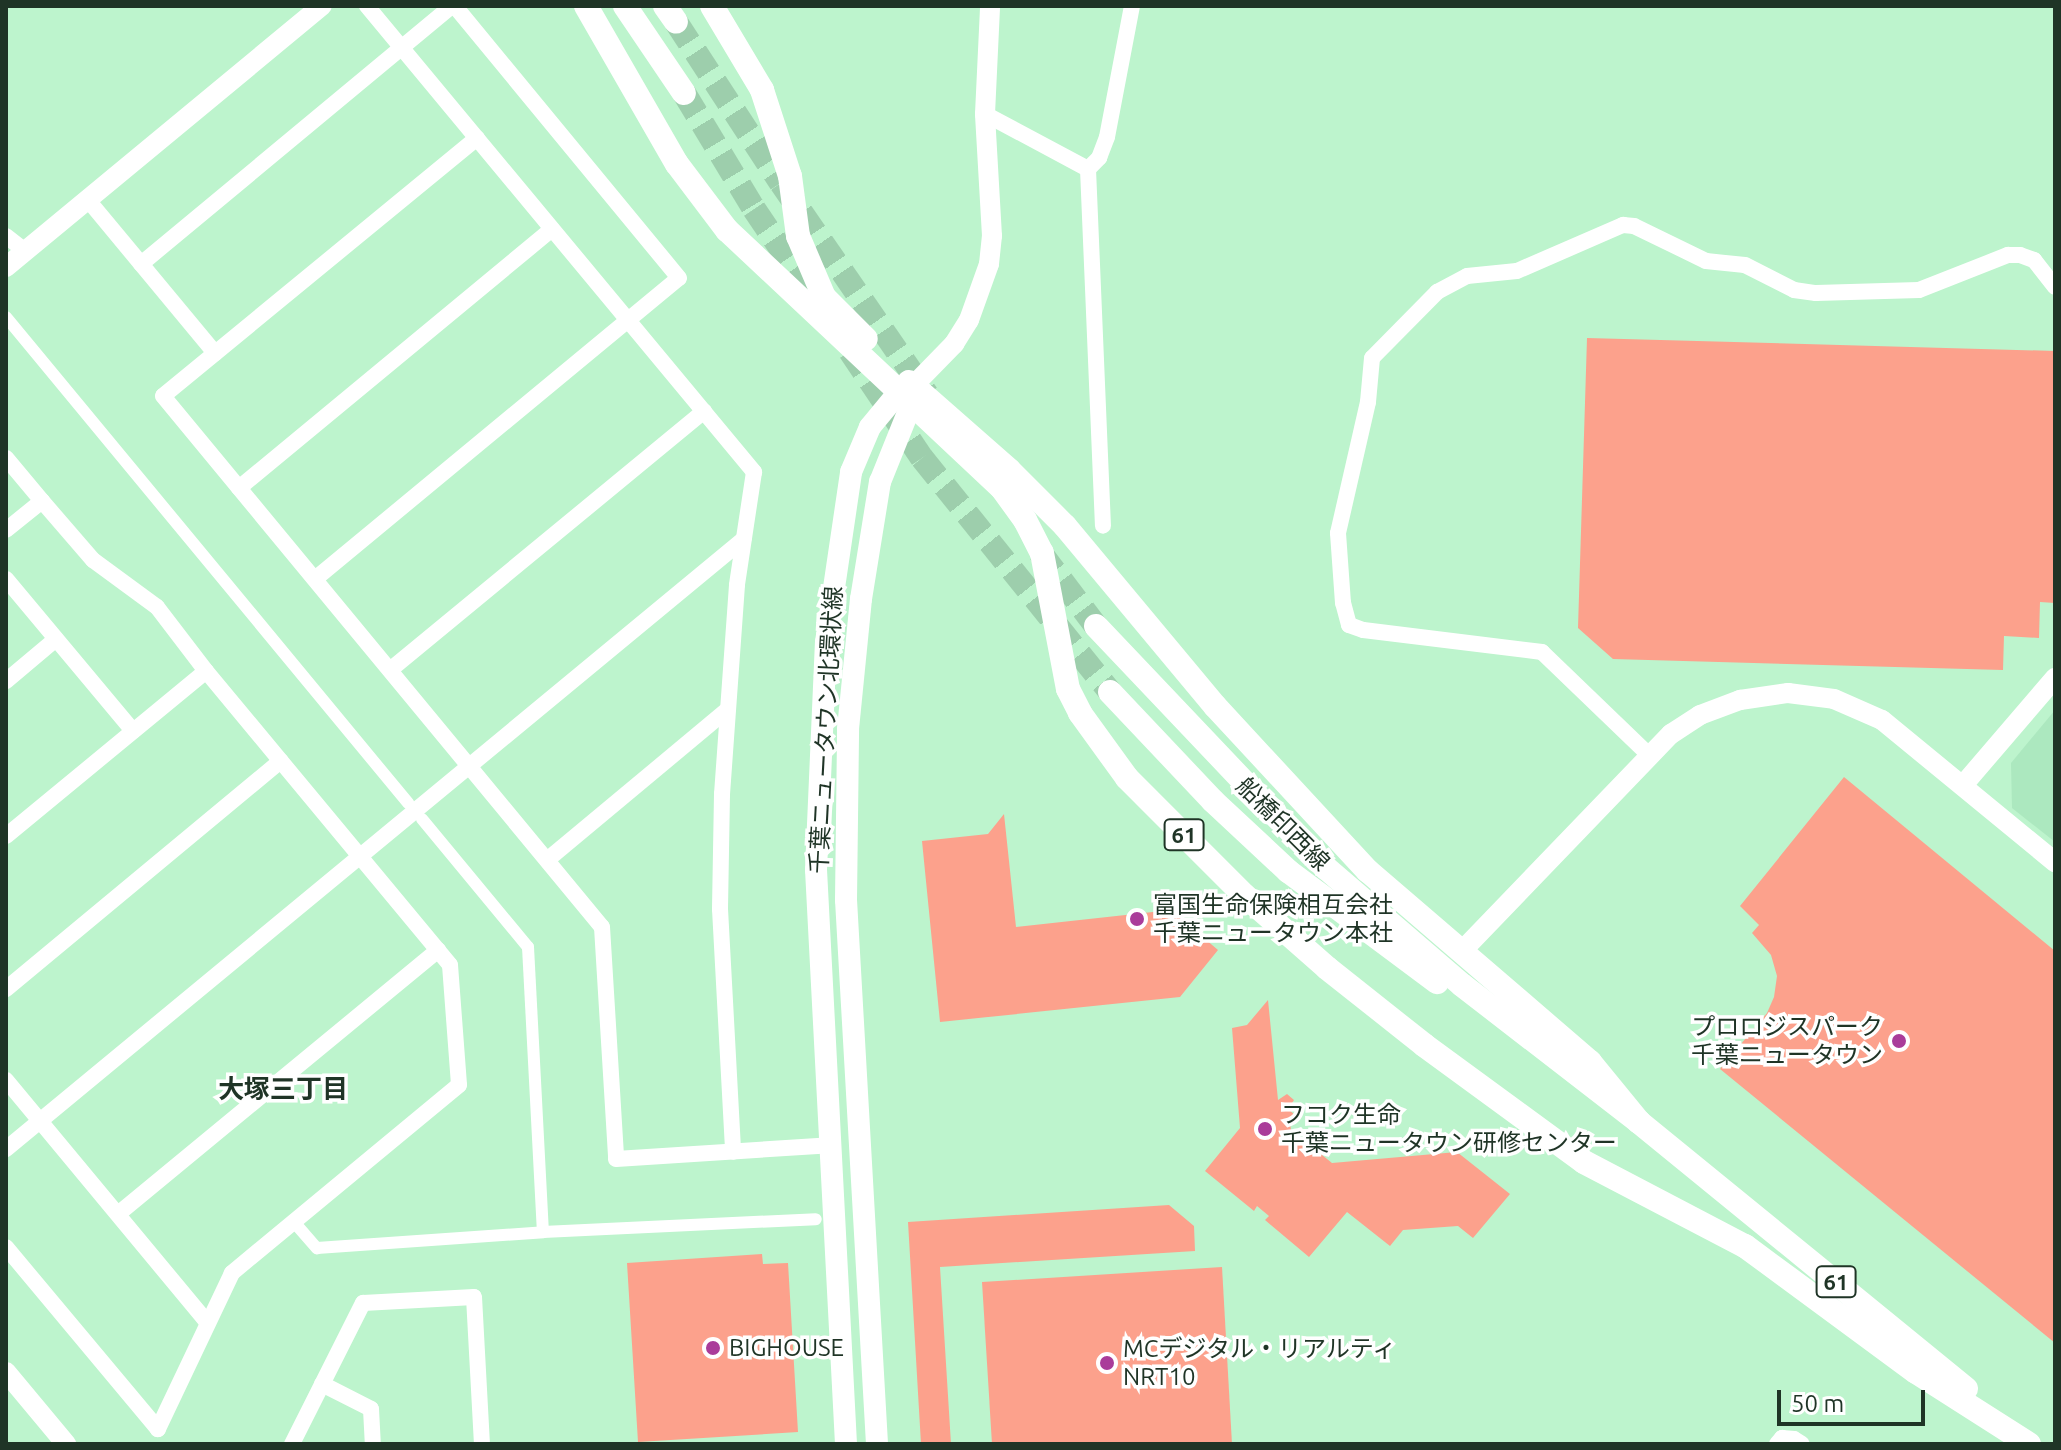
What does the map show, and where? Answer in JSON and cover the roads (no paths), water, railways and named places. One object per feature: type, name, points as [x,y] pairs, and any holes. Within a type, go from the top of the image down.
[{"type":"main road","name":"61","points":[[586,6],[677,164],[727,230],[908,394],[1001,487],[1025,520],[1046,567],[1068,689],[1100,742],[1127,778],[1244,895],[1327,968],[1424,1045],[1584,1162],[1745,1246],[1916,1372],[2031,1444]]},
{"type":"main road","points":[[625,6],[684,93]]},
{"type":"main road","points":[[712,6],[762,90],[790,176],[798,236],[824,297],[908,394]]},
{"type":"main road","name":"61","points":[[908,394],[999,461],[1065,526],[1215,706],[1368,871],[1590,1062],[1639,1122]]},
{"type":"main road","name":"千葉ニュータウン北環状線","points":[[846,1444],[816,870],[826,642],[851,472],[870,427],[908,394]]},
{"type":"main road","name":"千葉ニュータウン北環状線","points":[[877,1444],[846,900],[848,729],[861,599],[880,482],[908,394]]},
{"type":"main road","name":"船橋印西線","points":[[1096,626],[1326,868],[1462,985],[1639,1122],[2031,1444]]},
{"type":"main road","name":"船橋印西線","points":[[1110,692],[1202,790],[1288,871],[1574,1085],[1639,1122]]},
{"type":"street","points":[[6,267],[322,6]]},
{"type":"street","points":[[367,6],[754,472],[727,710],[720,909],[733,1152]]},
{"type":"street","points":[[141,264],[453,6],[679,278],[315,579]]},
{"type":"street","points":[[908,394],[954,344],[969,320],[989,264],[992,236],[985,114],[990,6]]},
{"type":"street","points":[[1103,526],[1088,169],[1099,158],[1107,137],[1132,6]]},
{"type":"street","points":[[985,114],[1088,169]]},
{"type":"street","points":[[477,138],[163,396],[602,927],[616,1159],[831,1150],[859,1155]]},
{"type":"street","points":[[88,200],[215,353]]},
{"type":"street","points":[[1650,756],[1542,652],[1363,630],[1349,625],[1343,603],[1338,533],[1368,402],[1372,358],[1437,292],[1467,276],[1517,271],[1623,225],[1634,226],[1706,261],[1745,265],[1794,290],[1816,293],[1919,290],[2008,255],[2034,260],[2055,287]]},
{"type":"street","points":[[239,488],[552,229]]},
{"type":"street","points":[[6,236],[25,251]]},
{"type":"street","points":[[6,317],[408,803]]},
{"type":"street","points":[[390,670],[704,411]]},
{"type":"street","points":[[6,458],[93,560],[157,607],[206,671],[450,965],[459,1085],[232,1273],[158,1429],[6,1247]]},
{"type":"street","points":[[6,530],[42,501]]},
{"type":"street","points":[[6,1149],[744,539]]},
{"type":"street","points":[[6,579],[133,731]]},
{"type":"street","points":[[6,681],[56,639]]},
{"type":"street","points":[[6,836],[206,671]]},
{"type":"street","points":[[1964,784],[2055,678]]},
{"type":"street","points":[[1461,952],[1671,734],[1700,715],[1740,700],[1788,693],[1834,699],[1882,720],[1964,784],[2055,862]]},
{"type":"street","points":[[547,860],[727,710]]},
{"type":"street","points":[[6,989],[281,761]]},
{"type":"street","points":[[422,819],[528,947],[543,1232]]},
{"type":"street","points":[[118,1214],[438,950]]},
{"type":"street","points":[[6,1080],[208,1323]]},
{"type":"street","points":[[294,1222],[317,1248],[543,1232],[816,1219]]},
{"type":"street","points":[[292,1444],[363,1303],[474,1297],[482,1444]]},
{"type":"street","points":[[6,1372],[66,1444]]},
{"type":"street","points":[[322,1384],[371,1409],[373,1444]]},
{"type":"street","points":[[1777,1444],[1782,1438],[1794,1439],[1802,1444]]},
{"type":"tunnel","points":[[676,22],[781,183],[927,395]]},
{"type":"tunnel","points":[[684,93],[754,209],[825,314]]},
{"type":"tunnel","points":[[850,351],[922,458],[1110,692]]},
{"type":"tunnel","points":[[1040,552],[1096,626]]},
{"type":"place","name":"富国生命保険相互会社 千葉ニュータウン本社","points":[[1137,919]]},
{"type":"place","name":"プロロジスパーク 千葉ニュータウン","points":[[1899,1041]]},
{"type":"place","name":"フコク生命 千葉ニュータウン研修センター","points":[[1265,1129]]},
{"type":"place","name":"BIGHOUSE","points":[[713,1348]]},
{"type":"place","name":"MCデジタル・リアルティ NRT10","points":[[1107,1363]]},
{"type":"district","name":"大塚三丁目","points":[[283,1089]]}]
